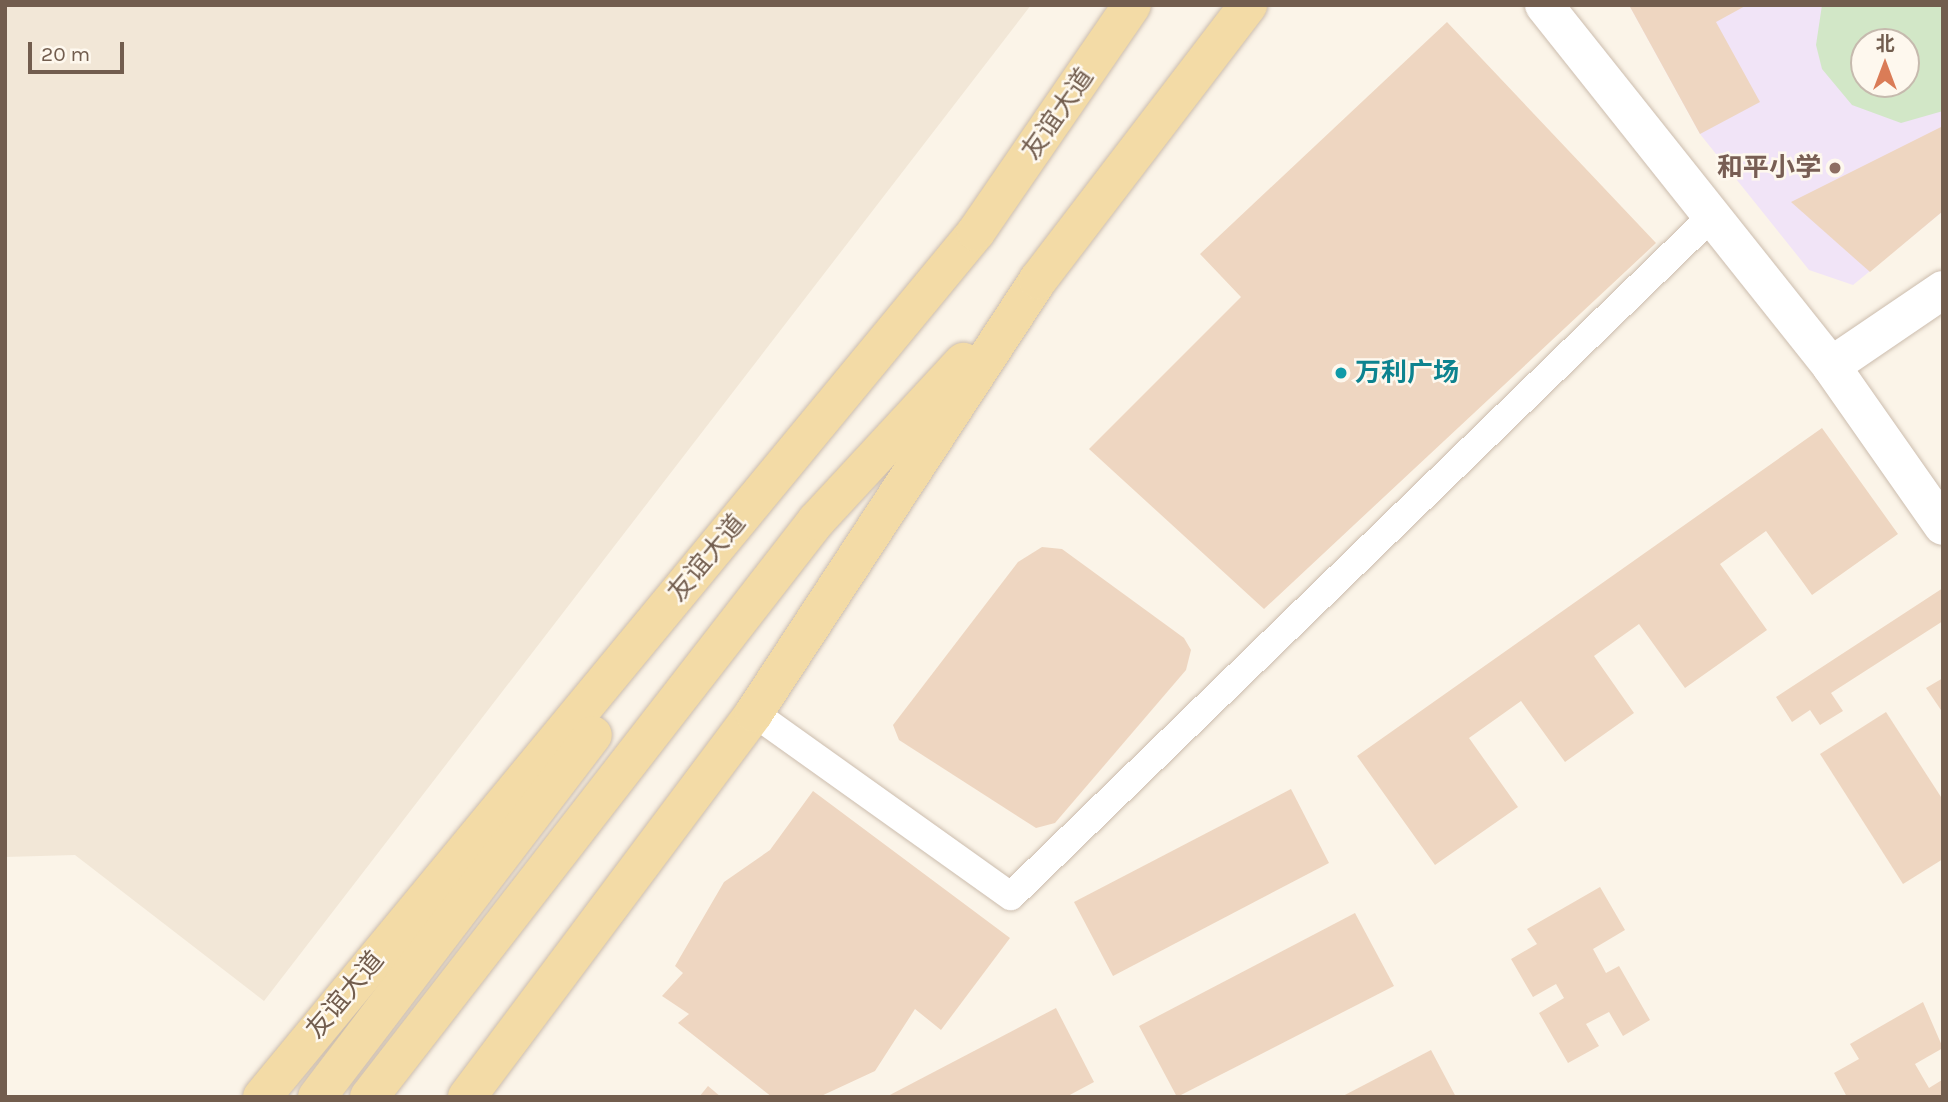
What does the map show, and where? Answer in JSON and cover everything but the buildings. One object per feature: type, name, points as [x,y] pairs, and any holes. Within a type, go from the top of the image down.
[{"type":"main road","name":"友谊大道","points":[[262,1097],[976,232],[1132,5]]},
{"type":"main road","points":[[467,1097],[754,713],[1038,280],[1248,5]]},
{"type":"main road","points":[[317,1097],[976,232]]},
{"type":"main road","points":[[369,1097],[816,521],[1038,280]]},
{"type":"street","points":[[1544,5],[1830,366],[1943,526]]},
{"type":"street","points":[[754,713],[1011,896],[1711,217]]},
{"type":"street","points":[[1830,366],[1943,290]]},
{"type":"shaded area","points":[[5,5],[1031,5],[264,1001],[75,855],[5,857]]},
{"type":"shaded area","name":"和平小学","points":[[1629,5],[1943,5],[1943,211],[1853,285],[1809,270],[1700,134]]},
{"type":"green space","points":[[1822,5],[1943,5],[1943,111],[1901,123],[1852,105],[1822,69],[1816,45]]},
{"type":"place","name":"和平小学","points":[[1835,168]]},
{"type":"place","name":"万利广场","points":[[1341,373]]}]
